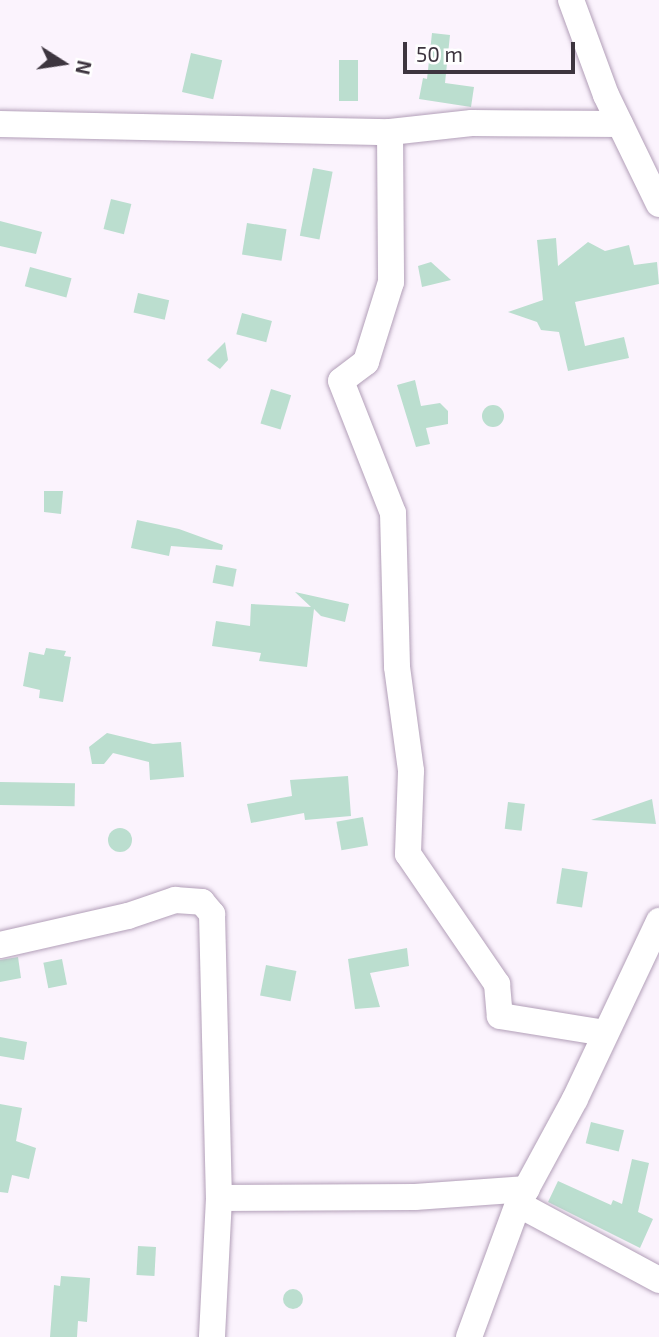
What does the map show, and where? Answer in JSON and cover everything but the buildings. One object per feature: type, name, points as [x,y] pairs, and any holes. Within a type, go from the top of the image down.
[{"type":"street","points":[[571,0],[620,124],[659,204]]},
{"type":"street","points":[[0,124],[390,132],[472,123],[620,124]]},
{"type":"street","points":[[390,132],[391,282],[366,362],[341,381],[393,513],[397,667],[411,771],[408,854],[497,984],[500,1016],[605,1033]]},
{"type":"street","points":[[0,946],[175,900],[202,902],[208,907],[215,936],[219,1198],[212,1337]]},
{"type":"street","points":[[470,1337],[522,1197],[659,921]]},
{"type":"street","points":[[219,1198],[522,1197],[659,1280]]}]
